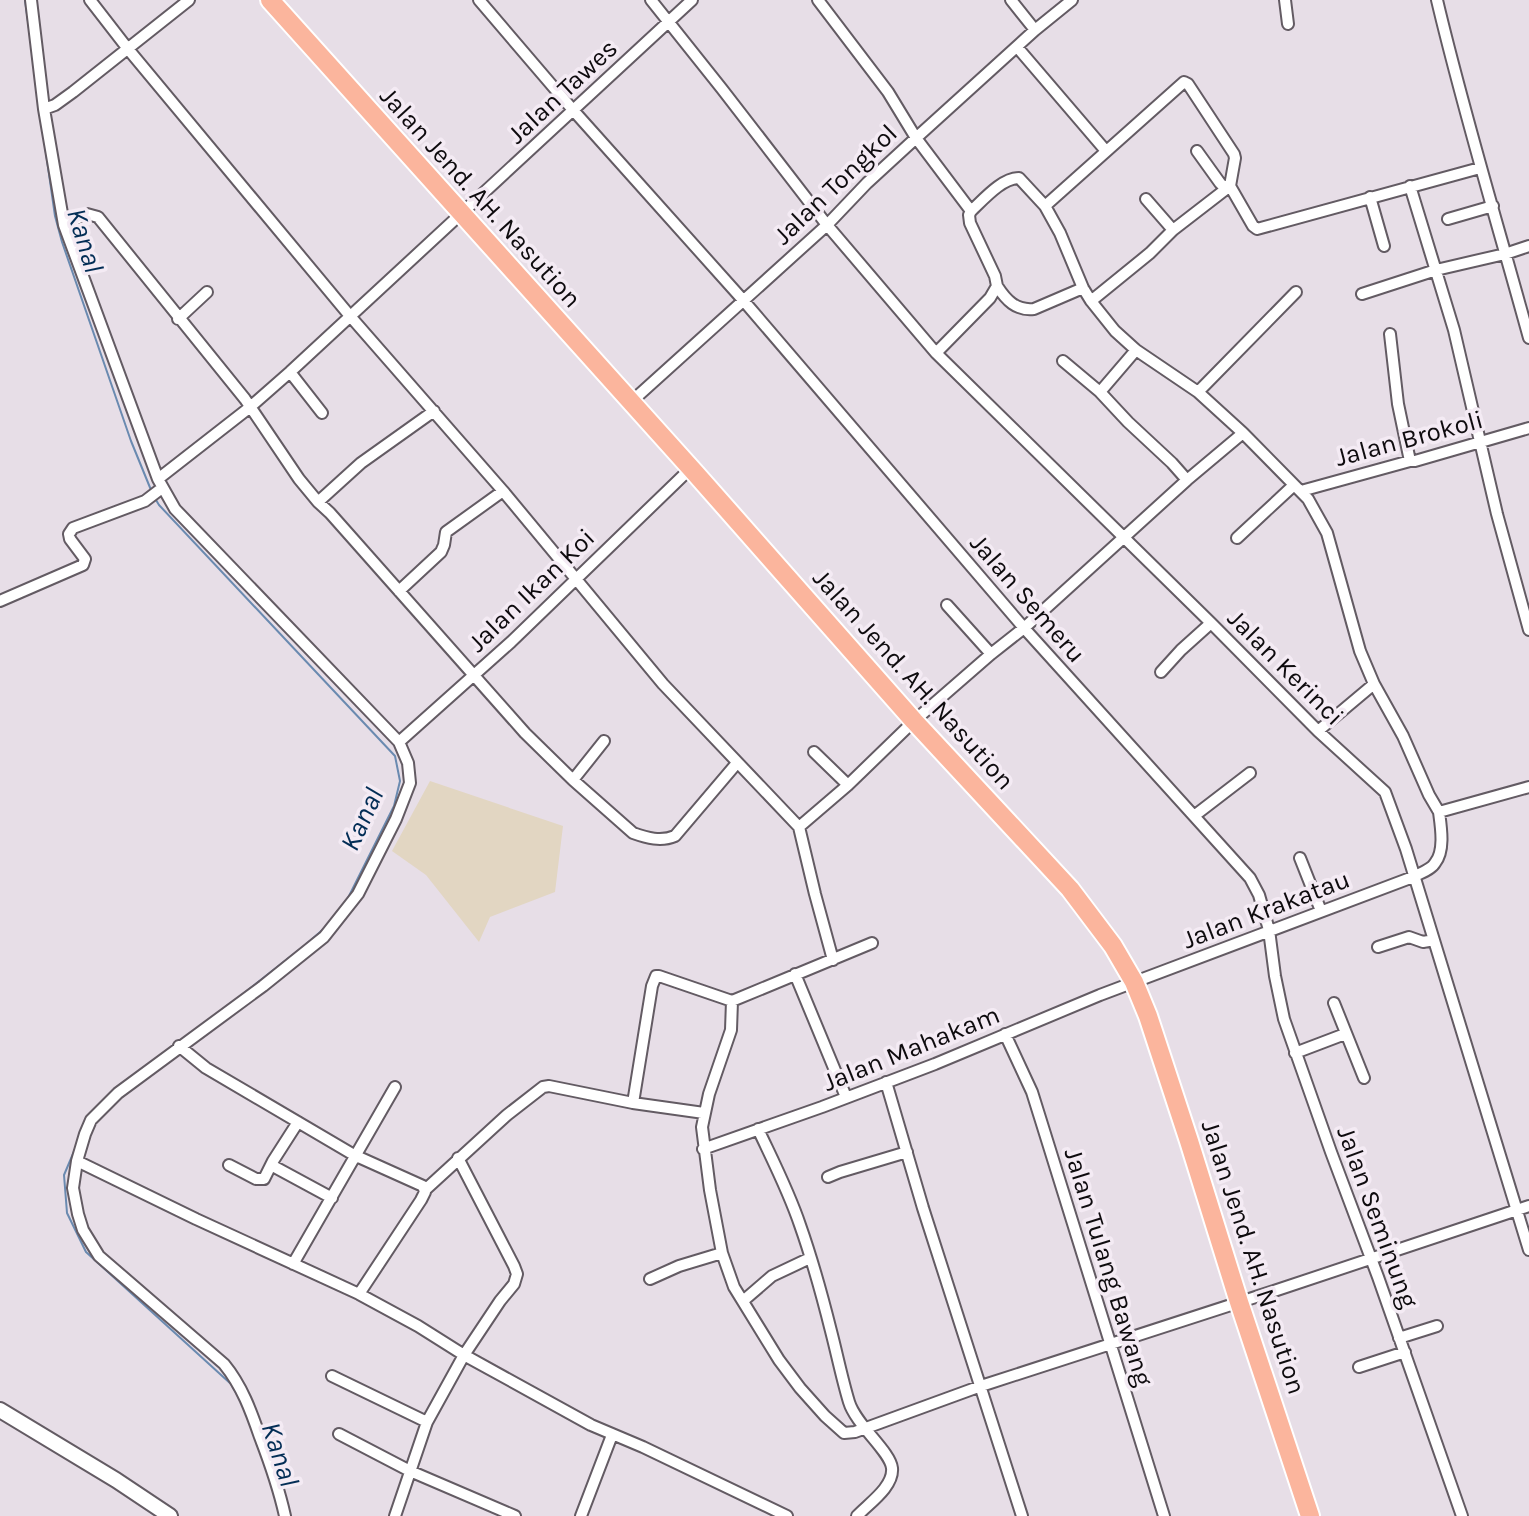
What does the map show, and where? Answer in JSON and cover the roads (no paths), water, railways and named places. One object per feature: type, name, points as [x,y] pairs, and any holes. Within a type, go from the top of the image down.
[{"type":"highway","name":"Jalan Jend. AH. Nasution","points":[[270,0],[914,721],[1070,889],[1096,922],[1134,982],[1148,1016],[1310,1516]]},
{"type":"main road","points":[[0,1410],[170,1516]]},
{"type":"street","points":[[31,0],[44,109],[64,225],[160,486],[175,509],[399,742],[408,763],[410,783],[396,819],[358,894],[324,937],[118,1093],[91,1120],[73,1178],[80,1222],[99,1256],[233,1375],[250,1409],[285,1516]]},
{"type":"street","points":[[90,0],[350,316],[503,491],[683,707],[799,827],[833,960]]},
{"type":"street","points":[[44,109],[73,92],[189,0]]},
{"type":"street","name":"Jalan Semeru","points":[[479,0],[743,300],[1024,628],[1250,878],[1256,887],[1269,930]]},
{"type":"street","name":"Jalan Kerinci","points":[[651,0],[827,225],[936,353],[1318,731],[1385,792],[1406,849],[1529,1250]]},
{"type":"street","name":"Jalan Tawes","points":[[0,601],[83,565],[85,559],[70,539],[73,528],[145,501],[290,372],[692,0]]},
{"type":"street","points":[[818,0],[888,92],[916,138],[971,211]]},
{"type":"street","points":[[1011,0],[1035,30]]},
{"type":"street","name":"Jalan Tongkol","points":[[631,402],[827,225],[916,138],[1072,0]]},
{"type":"street","points":[[1285,0],[1288,24]]},
{"type":"street","points":[[1437,0],[1480,168],[1529,338]]},
{"type":"street","points":[[1017,47],[1106,151]]},
{"type":"street","points":[[1045,206],[1182,82],[1185,82],[1234,154],[1230,186],[1257,229],[1480,168]]},
{"type":"street","points":[[1197,151],[1220,183],[1230,186]]},
{"type":"street","points":[[1083,288],[1034,309],[1026,310],[1014,305],[997,286],[970,223],[971,211],[1003,184],[1019,178],[1045,206],[1083,288],[1115,331],[1136,350],[1198,392],[1243,433],[1314,509],[1327,533],[1355,637],[1374,684],[1439,812],[1440,854],[1434,865],[1413,877]]},
{"type":"street","points":[[1091,301],[1173,230],[1230,186]]},
{"type":"street","points":[[1410,186],[1454,330],[1497,514],[1529,630]]},
{"type":"street","points":[[1370,197],[1384,246]]},
{"type":"street","points":[[1146,199],[1173,230]]},
{"type":"street","points":[[1448,219],[1493,206]]},
{"type":"street","points":[[64,225],[87,214],[98,217],[245,399],[318,502],[525,733],[633,833],[661,839],[675,836],[737,763]]},
{"type":"street","points":[[1362,294],[1436,270],[1529,246]]},
{"type":"street","points":[[936,353],[990,298],[997,286]]},
{"type":"street","points":[[178,319],[207,292]]},
{"type":"street","points":[[1198,392],[1296,292]]},
{"type":"street","points":[[1390,334],[1398,404],[1410,461]]},
{"type":"street","points":[[1100,392],[1136,350]]},
{"type":"street","points":[[1063,361],[1100,392],[1187,480]]},
{"type":"street","points":[[290,372],[322,413]]},
{"type":"street","points":[[318,502],[361,463],[434,411]]},
{"type":"street","name":"Jalan Brokoli","points":[[1297,488],[1415,461],[1529,428]]},
{"type":"street","points":[[799,827],[914,721],[1024,628],[1122,537],[1243,433]]},
{"type":"street","name":"Jalan Ikan Koi","points":[[399,742],[474,676],[691,468]]},
{"type":"street","points":[[1237,538],[1297,488]]},
{"type":"street","points":[[399,591],[441,552],[446,532],[503,491]]},
{"type":"street","points":[[947,605],[991,654]]},
{"type":"street","points":[[1161,672],[1211,623]]},
{"type":"street","points":[[1318,731],[1374,684]]},
{"type":"street","points":[[573,780],[604,741]]},
{"type":"street","points":[[814,752],[848,785]]},
{"type":"street","points":[[1194,816],[1250,773]]},
{"type":"street","points":[[1439,812],[1529,787]]},
{"type":"street","points":[[1300,858],[1321,911]]},
{"type":"street","name":"Jalan Krakatau","points":[[1134,982],[1413,877]]},
{"type":"street","name":"Jalan Seminung","points":[[1269,930],[1281,1010],[1295,1053],[1462,1516]]},
{"type":"street","points":[[1378,947],[1409,937],[1423,942],[1434,940]]},
{"type":"street","points":[[633,1103],[656,976],[732,1001],[872,943]]},
{"type":"street","points":[[795,974],[846,1097]]},
{"type":"street","name":"Jalan Mahakam","points":[[703,1149],[886,1082],[1134,982]]},
{"type":"street","points":[[732,1001],[731,1030],[709,1094],[702,1127],[703,1149],[722,1253],[734,1287],[779,1360],[800,1388],[844,1433],[1529,1206]]},
{"type":"street","points":[[1334,1003],[1364,1078]]},
{"type":"street","name":"Jalan Tulang Bawang","points":[[1005,1034],[1039,1113],[1164,1516]]},
{"type":"street","points":[[1295,1053],[1345,1034]]},
{"type":"street","points":[[179,1046],[206,1068],[354,1155],[421,1185],[425,1190]]},
{"type":"street","points":[[886,1082],[1022,1516]]},
{"type":"street","points":[[293,1264],[395,1087]]},
{"type":"street","points":[[359,1294],[425,1190],[507,1115],[543,1087],[704,1113]]},
{"type":"street","points":[[229,1165],[259,1180],[264,1179],[298,1122]]},
{"type":"street","points":[[758,1129],[790,1198],[810,1258],[849,1403],[863,1428],[888,1458],[893,1472],[883,1491],[857,1516]]},
{"type":"street","points":[[828,1177],[907,1152]]},
{"type":"street","points":[[395,1516],[427,1422],[464,1355],[514,1284],[517,1274],[458,1158]]},
{"type":"street","points":[[77,1161],[359,1294],[612,1435],[787,1516]]},
{"type":"street","points":[[271,1165],[332,1198]]},
{"type":"street","points":[[650,1279],[722,1253]]},
{"type":"street","points":[[743,1301],[772,1276],[810,1258]]},
{"type":"street","points":[[1399,1338],[1437,1326]]},
{"type":"street","points":[[1359,1367],[1405,1352]]},
{"type":"street","points":[[332,1376],[427,1422]]},
{"type":"street","points":[[339,1434],[410,1471],[515,1516]]},
{"type":"street","points":[[581,1516],[612,1435]]},
{"type":"waterway","name":"Kanal","points":[[25,0],[34,64]]},
{"type":"waterway","name":"Kanal","points":[[45,146],[62,242],[151,490]]},
{"type":"waterway","name":"Kanal","points":[[156,500],[395,756],[400,781],[394,806],[346,902]]},
{"type":"waterway","name":"Kanal","points":[[220,1012],[327,926]]},
{"type":"waterway","name":"Kanal","points":[[78,1142],[64,1175],[67,1213],[86,1252],[231,1384],[243,1405]]},
{"type":"waterway","name":"Kanal","points":[[270,1479],[277,1503]]}]
